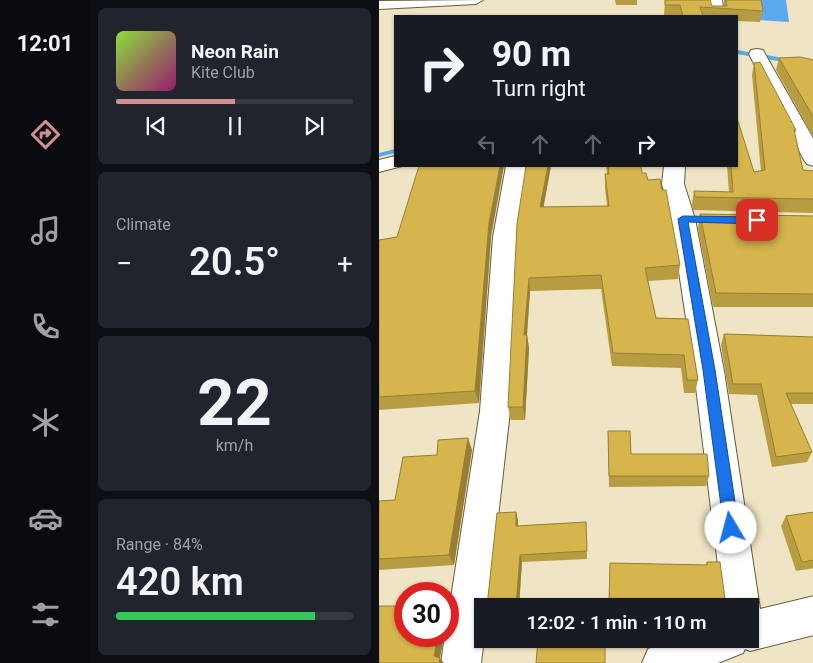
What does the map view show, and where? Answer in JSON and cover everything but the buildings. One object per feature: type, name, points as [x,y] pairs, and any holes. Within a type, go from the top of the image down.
[{"type":"street","points":[[379,5],[476,0]]},
{"type":"street","points":[[715,0],[717,15]]},
{"type":"street","points":[[757,59],[813,160]]},
{"type":"street","points":[[379,166],[394,162]]},
{"type":"street","points":[[461,663],[495,411],[505,237],[517,167]]},
{"type":"street","points":[[675,167],[673,184],[692,220],[709,370],[741,598]]},
{"type":"street","points":[[759,629],[813,615]]},
{"type":"street","points":[[681,660],[708,648]]},
{"type":"water","points":[[758,0],[786,0],[789,22],[759,20]]},
{"type":"waterway","points":[[738,52],[789,61]]},
{"type":"waterway","points":[[379,155],[394,151]]},
{"type":"route","points":[[731,528],[709,370],[683,219],[757,220]]}]
